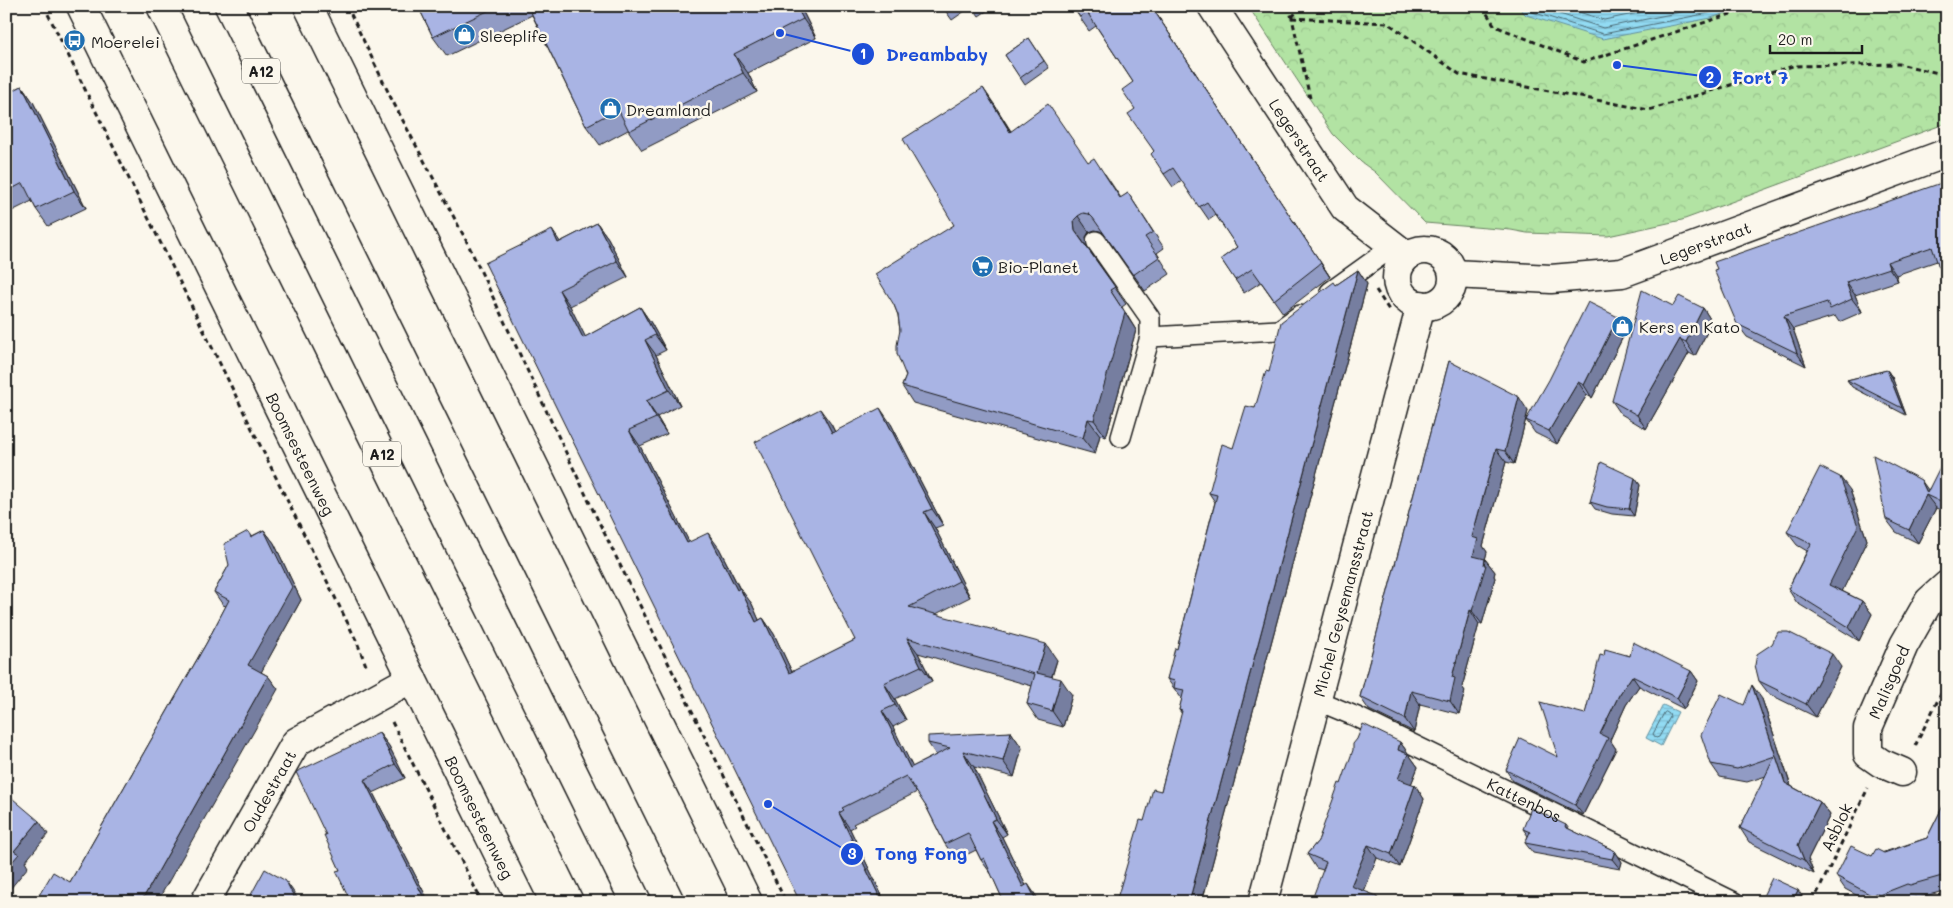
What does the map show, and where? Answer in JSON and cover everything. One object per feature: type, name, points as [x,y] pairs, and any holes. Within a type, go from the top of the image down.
[{"type":"main road","name":"Boomsesteenweg","points":[[81,6],[522,902]]},
{"type":"main road","name":"A12","points":[[162,6],[602,902]]},
{"type":"main road","name":"A12","points":[[229,6],[670,902]]},
{"type":"main road","points":[[308,6],[748,902]]},
{"type":"main road","name":"Legerstraat","points":[[1212,6],[1345,208],[1400,251]]},
{"type":"main road","name":"Legerstraat","points":[[1453,274],[1551,279],[1622,273],[1947,152]]},
{"type":"main road","points":[[1430,249],[1441,254],[1449,262],[1453,274],[1453,282],[1445,298],[1438,303],[1430,306],[1412,302],[1405,297],[1397,281],[1401,263],[1400,251],[1430,249]]},
{"type":"main road","name":"Michel Geysemansstraat","points":[[1263,902],[1421,305]]},
{"type":"main road","name":"Malisgoed","points":[[1891,768],[1868,754],[1868,728],[1904,646],[1929,601],[1947,585]]},
{"type":"main road","name":"Oudestraat","points":[[205,902],[296,742],[412,678]]},
{"type":"lane","points":[[1096,241],[1150,318],[1150,337],[1120,437]]},
{"type":"lane","points":[[1150,337],[1279,330],[1361,268],[1400,251]]},
{"type":"lane","name":"Kattenbos","points":[[1316,700],[1358,717],[1734,902]]},
{"type":"path","points":[[44,6],[357,642],[378,696],[482,902]]},
{"type":"path","points":[[347,6],[391,98],[467,242],[594,510],[786,902]]},
{"type":"path","points":[[1288,6],[1315,122],[1297,136]]},
{"type":"path","points":[[1292,18],[1302,6]]},
{"type":"path","points":[[1482,6],[1495,26],[1584,62],[1755,6]]},
{"type":"path","points":[[1292,18],[1388,23],[1459,74],[1649,110],[1793,66],[1899,64],[1947,74]]},
{"type":"path","name":"Asblok","points":[[1813,902],[1891,768],[1947,682]]},
{"type":"green space","points":[[1248,6],[1947,6],[1947,123],[1682,220],[1608,236],[1527,233],[1425,223],[1375,172],[1361,162],[1333,134]]},
{"type":"water","points":[[1517,6],[1746,6],[1711,18],[1603,39],[1526,15]]},
{"type":"water","points":[[1663,705],[1678,712],[1661,746],[1646,738]]},
{"type":"building","points":[[418,6],[498,6],[433,37]]},
{"type":"building","points":[[528,6],[796,6],[803,19],[734,54],[743,73],[629,131],[618,109],[586,126]]},
{"type":"building","points":[[1072,6],[1151,6],[1321,263],[1274,300],[1252,269],[1235,280],[1221,259],[1237,247],[1207,202],[1199,207],[1173,168],[1164,174],[1151,154],[1154,151],[1128,114],[1135,109],[1122,90],[1133,82],[1087,12],[1080,17]]},
{"type":"building","points":[[1029,38],[1044,61],[1020,78],[1005,55]]},
{"type":"building","points":[[22,86],[74,191],[36,209],[23,183],[6,192],[6,94]]},
{"type":"building","points":[[983,88],[1010,132],[1048,104],[1088,162],[1094,158],[1120,198],[1128,193],[1153,232],[1145,237],[1159,257],[1133,275],[1089,214],[1083,213],[1074,220],[1075,231],[1115,287],[1110,290],[1125,313],[1094,420],[1088,419],[1083,438],[902,386],[906,376],[897,354],[900,330],[898,315],[875,274],[954,225],[903,139]]},
{"type":"building","points":[[1947,181],[1947,265],[1939,267],[1932,247],[1887,262],[1889,268],[1846,282],[1852,299],[1830,309],[1827,302],[1784,316],[1797,353],[1737,324],[1714,270],[1717,269],[1714,262]]},
{"type":"building","points":[[597,223],[617,261],[559,290],[583,338],[640,307],[655,335],[645,340],[669,390],[646,401],[656,418],[629,430],[687,543],[708,533],[737,590],[740,588],[756,622],[763,618],[789,673],[855,640],[755,442],[820,409],[832,433],[880,408],[932,509],[924,512],[959,581],[909,607],[1046,644],[1037,673],[1061,679],[1052,711],[1027,704],[1035,674],[907,638],[921,666],[884,683],[895,705],[882,711],[910,768],[950,748],[928,743],[928,736],[1011,732],[1003,761],[963,751],[996,819],[991,821],[1023,887],[1028,884],[1037,902],[995,902],[1002,898],[984,858],[981,860],[968,833],[945,844],[927,808],[906,776],[842,808],[844,810],[839,813],[882,902],[800,902],[485,263],[552,230],[558,243]]},
{"type":"building","points":[[1358,270],[1189,902],[1116,902],[1140,820],[1144,821],[1153,789],[1161,791],[1182,711],[1179,710],[1184,690],[1174,688],[1175,681],[1167,679],[1175,648],[1177,649],[1217,495],[1209,493],[1222,444],[1233,448],[1246,406],[1255,408],[1266,371],[1269,372],[1281,322],[1334,282],[1336,285]]},
{"type":"building","points":[[1642,290],[1673,306],[1679,296],[1703,308],[1686,342],[1680,339],[1637,415],[1612,401]]},
{"type":"building","points":[[1588,302],[1618,317],[1584,385],[1578,382],[1549,431],[1526,420],[1549,380]]},
{"type":"building","points":[[1449,361],[1519,397],[1505,451],[1496,449],[1472,537],[1478,539],[1473,556],[1485,559],[1484,565],[1486,565],[1472,611],[1470,610],[1452,677],[1455,678],[1450,701],[1411,691],[1405,719],[1360,697]]},
{"type":"building","points":[[1887,370],[1902,408],[1847,380]]},
{"type":"building","points":[[1873,455],[1921,480],[1927,493],[1941,465],[1947,467],[1947,505],[1926,495],[1909,530],[1886,519]]},
{"type":"building","points":[[1601,462],[1635,478],[1629,509],[1607,507],[1590,502]]},
{"type":"building","points":[[1820,467],[1840,477],[1858,526],[1829,585],[1862,601],[1849,627],[1788,589],[1811,544],[1787,532]]},
{"type":"building","points":[[264,530],[292,587],[248,665],[268,676],[141,902],[35,902],[53,872],[70,882],[207,642],[229,600],[214,592],[229,565],[224,544],[248,531],[251,537]]},
{"type":"building","points":[[1778,632],[1788,632],[1832,654],[1806,704],[1759,681],[1755,665],[1757,654],[1772,644]]},
{"type":"building","points":[[1633,642],[1691,671],[1677,698],[1632,676],[1619,695],[1600,734],[1608,738],[1575,805],[1506,770],[1520,738],[1558,757],[1540,702],[1585,714],[1600,655],[1604,656],[1605,649],[1630,656]]},
{"type":"building","points":[[1752,685],[1785,783],[1820,802],[1798,845],[1804,860],[1740,828],[1775,756],[1737,769],[1711,764],[1701,735],[1721,694],[1744,705]]},
{"type":"building","points":[[1363,724],[1400,742],[1398,750],[1408,754],[1398,779],[1415,785],[1391,854],[1368,845],[1351,886],[1377,896],[1375,902],[1311,902],[1326,862],[1307,854],[1318,841],[1339,783],[1341,784],[1353,750],[1353,744]]},
{"type":"building","points":[[379,733],[395,764],[364,780],[426,902],[351,902],[336,871],[340,870],[324,835],[326,835],[296,772]]},
{"type":"building","points":[[6,793],[39,821],[14,851],[19,854],[6,869]]},
{"type":"building","points":[[1947,798],[1947,878],[1942,876],[1910,885],[1907,884],[1879,895],[1875,893],[1873,896],[1836,876],[1851,846],[1872,856],[1876,849],[1884,853],[1927,838]]},
{"type":"building","points":[[1531,808],[1615,851],[1612,859],[1525,843],[1530,832],[1523,829]]},
{"type":"building","points":[[265,869],[286,881],[295,902],[247,902]]},
{"type":"building","points":[[1772,878],[1798,890],[1792,902],[1760,902]]},
{"type":"place","name":"Dreambaby","points":[[780,33]]},
{"type":"place","name":"Sleeplife","points":[[464,35]]},
{"type":"place","name":"Moerelei","points":[[75,41]]},
{"type":"place","name":"Fort 7","points":[[1617,65]]},
{"type":"place","name":"Dreamland","points":[[610,109]]},
{"type":"place","name":"Bio-Planet","points":[[982,266]]},
{"type":"place","name":"Kers en Kato","points":[[1623,326]]},
{"type":"place","name":"Tong Fong","points":[[768,804]]}]
